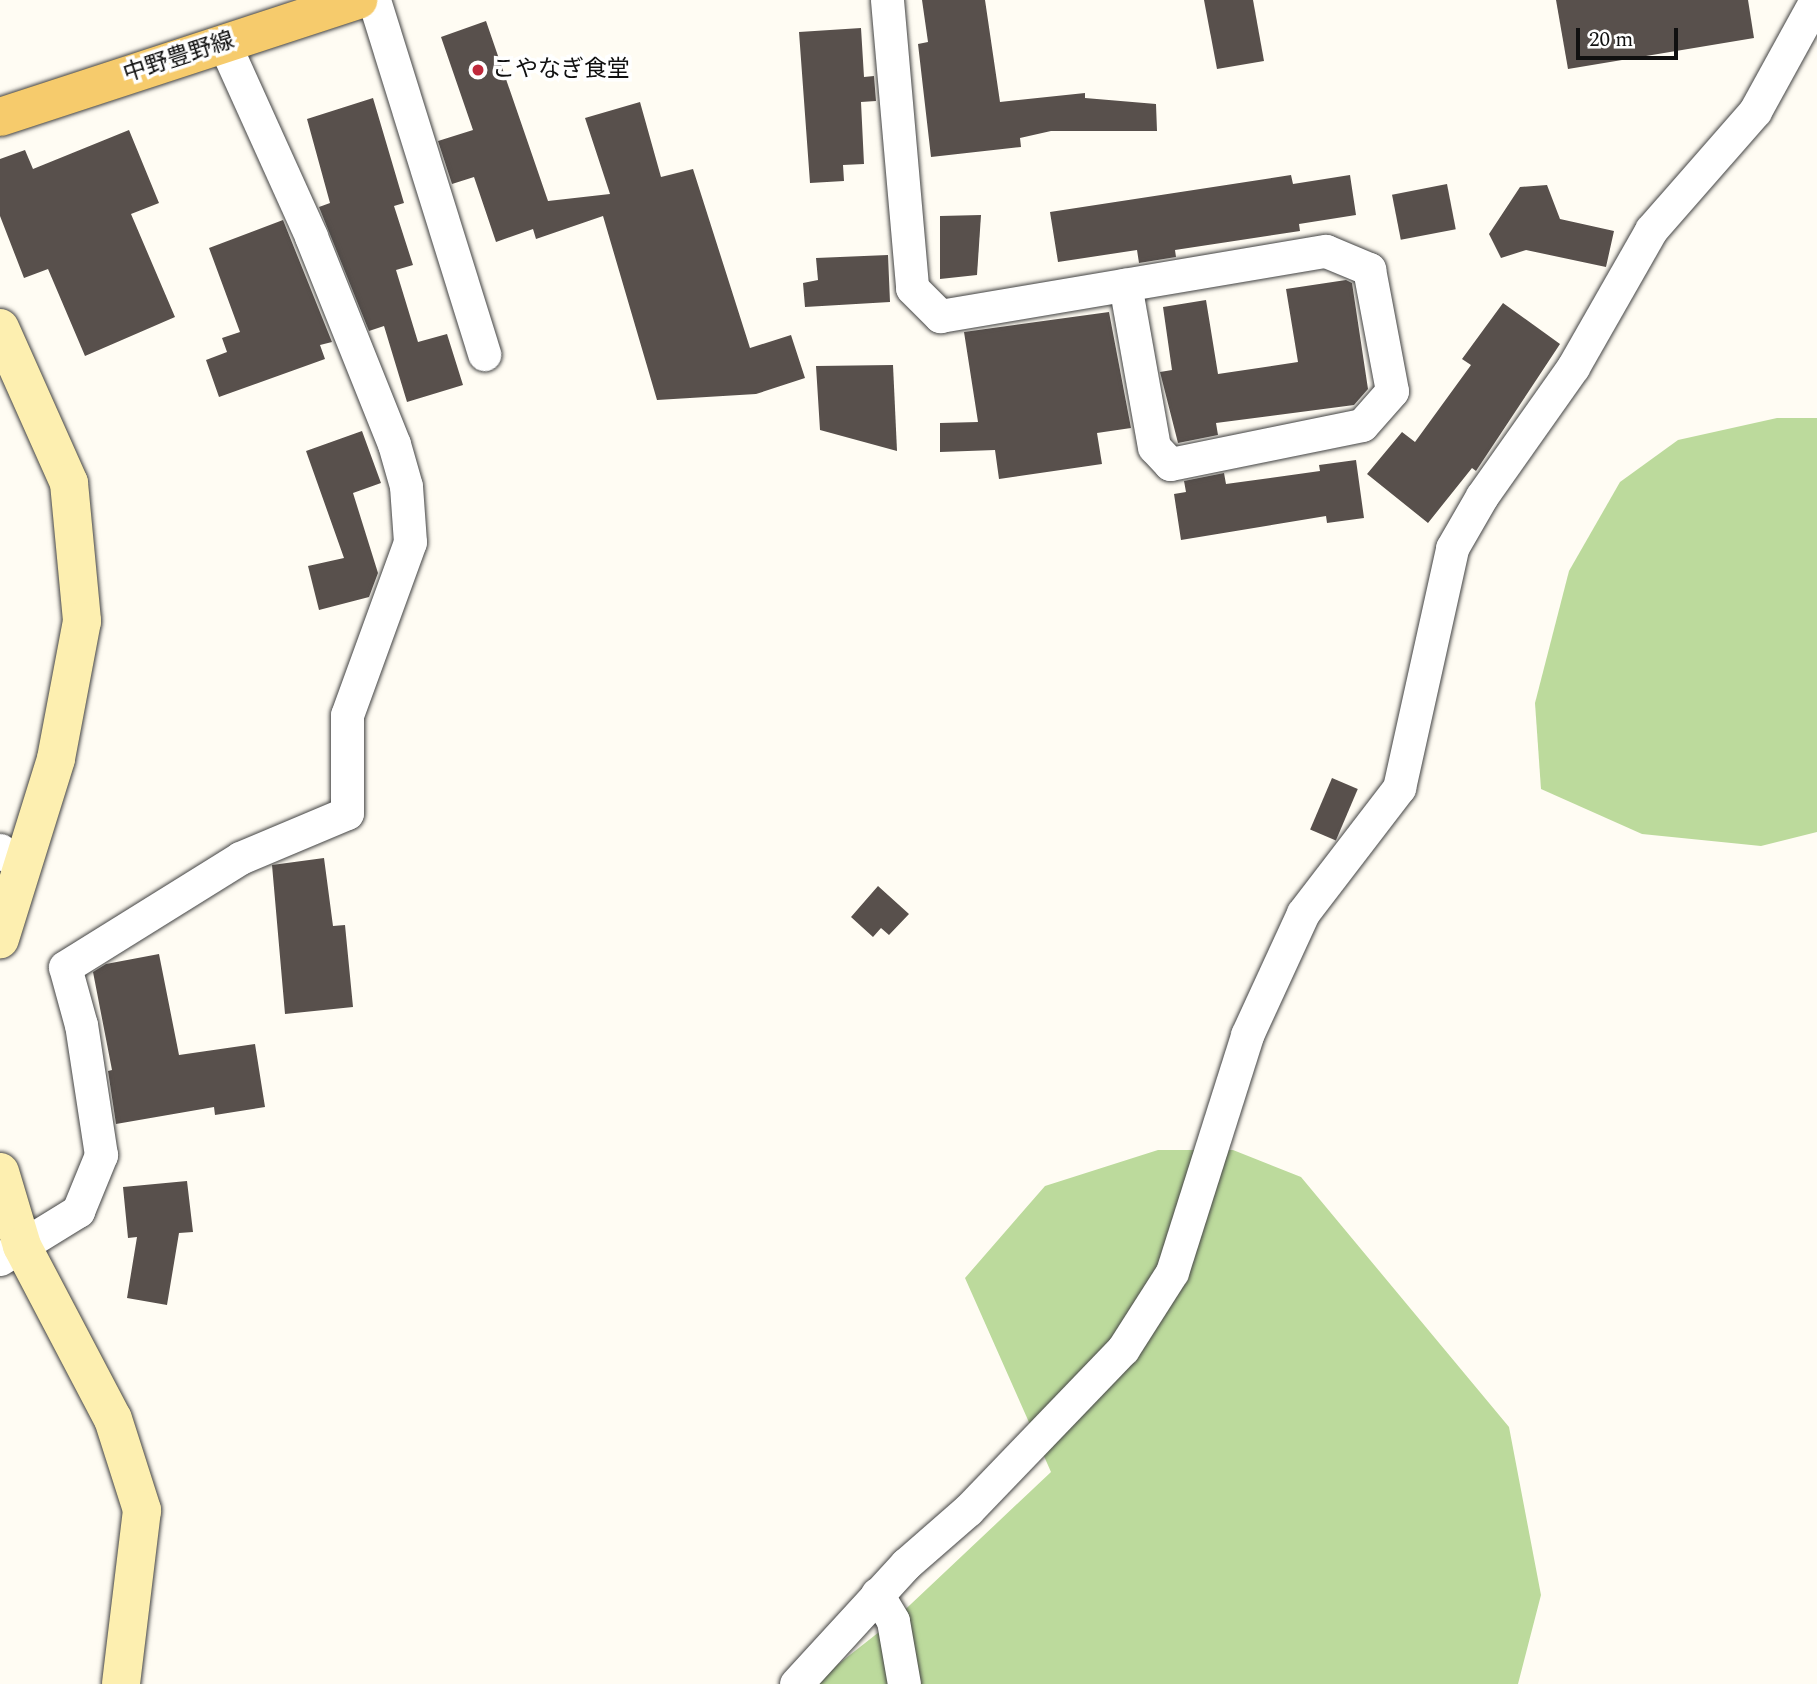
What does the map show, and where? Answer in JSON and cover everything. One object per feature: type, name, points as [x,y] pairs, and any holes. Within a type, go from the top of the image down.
[{"type":"main road","name":"中野豊野線","points":[[0,117],[358,0]]},
{"type":"street","points":[[374,0],[484,354]]},
{"type":"street","points":[[887,0],[912,288],[940,316],[1326,251],[1369,270],[1392,391],[1362,425],[1170,464],[1154,447],[1125,285]]},
{"type":"street","points":[[796,1684],[877,1594],[968,1510],[1123,1349],[1172,1272],[1247,1035],[1303,913],[1399,788],[1452,548],[1482,496],[1573,367],[1651,230],[1755,111],[1816,0]]},
{"type":"street","points":[[11,1252],[78,1211],[101,1155],[81,1026],[65,967],[240,858],[347,813],[347,715],[410,542],[406,486],[394,444],[311,236],[224,43]]},
{"type":"street","points":[[0,328],[69,483],[82,621],[56,759],[10,857],[0,939]]},
{"type":"street","points":[[0,1172],[11,1252],[113,1419],[142,1510],[121,1684]]},
{"type":"street","points":[[877,1594],[893,1621],[904,1684]]},
{"type":"green space","points":[[1777,418],[1817,418],[1817,832],[1761,846],[1642,834],[1541,789],[1535,703],[1569,571],[1620,482],[1678,440]]},
{"type":"green space","points":[[1158,1150],[1233,1150],[1301,1177],[1509,1427],[1541,1595],[1518,1684],[813,1684],[893,1621],[1051,1472],[965,1278],[1045,1186]]},
{"type":"building","points":[[922,0],[985,0],[1000,102],[1085,93],[1085,98],[1156,104],[1157,131],[1051,131],[1020,138],[1021,147],[931,157],[918,44],[928,42]]},
{"type":"building","points":[[1204,0],[1253,0],[1264,61],[1217,69]]},
{"type":"building","points":[[1556,0],[1748,0],[1754,38],[1568,69]]},
{"type":"building","points":[[486,21],[548,201],[610,194],[585,118],[640,102],[661,177],[693,169],[750,348],[791,335],[805,378],[756,394],[657,400],[603,216],[536,239],[533,229],[496,242],[474,177],[452,184],[438,141],[473,130],[441,37]]},
{"type":"building","points":[[861,28],[864,77],[874,76],[876,101],[861,102],[864,164],[843,165],[844,181],[810,183],[799,32]]},
{"type":"building","points":[[373,98],[404,203],[394,206],[413,265],[396,270],[418,342],[447,334],[463,385],[407,402],[384,326],[369,331],[319,207],[330,203],[307,119]]},
{"type":"building","points":[[129,130],[159,203],[131,214],[175,317],[85,356],[48,269],[24,278],[0,216],[0,159],[25,150],[33,169]]},
{"type":"building","points":[[1291,175],[1293,184],[1350,175],[1356,215],[1299,224],[1300,231],[1175,250],[1176,257],[1139,263],[1137,250],[1058,262],[1050,212]]},
{"type":"building","points":[[1447,184],[1456,229],[1401,240],[1392,195]]},
{"type":"building","points":[[1547,185],[1560,219],[1614,231],[1606,267],[1526,250],[1501,258],[1489,234],[1520,187]]},
{"type":"building","points":[[981,215],[977,275],[940,279],[940,216]]},
{"type":"building","points":[[283,220],[332,342],[320,345],[325,359],[219,397],[206,360],[227,352],[222,338],[240,332],[209,248]]},
{"type":"building","points":[[888,255],[890,302],[805,307],[803,283],[818,280],[816,258]]},
{"type":"building","points":[[1346,280],[1352,283],[1368,389],[1354,405],[1216,423],[1218,435],[1178,443],[1160,372],[1172,370],[1163,307],[1206,300],[1218,374],[1298,362],[1286,289]]},
{"type":"building","points":[[1503,303],[1560,344],[1476,471],[1472,468],[1428,523],[1367,474],[1402,432],[1415,442],[1471,365],[1462,359]]},
{"type":"building","points":[[1109,312],[1131,428],[1097,433],[1102,464],[999,479],[995,450],[940,452],[940,423],[978,422],[964,332]]},
{"type":"building","points":[[893,365],[897,451],[820,430],[816,366]]},
{"type":"building","points":[[362,431],[381,483],[353,493],[378,573],[369,597],[319,610],[308,566],[344,558],[306,451]]},
{"type":"building","points":[[1356,460],[1364,518],[1327,523],[1326,516],[1181,540],[1174,494],[1186,492],[1184,481],[1224,473],[1226,484],[1320,471],[1319,465]]},
{"type":"building","points":[[1332,778],[1358,789],[1336,840],[1310,830]]},
{"type":"building","points":[[324,858],[333,926],[345,925],[353,1007],[285,1014],[272,865]]},
{"type":"building","points":[[878,886],[909,914],[889,935],[881,928],[873,937],[851,917]]},
{"type":"building","points":[[159,954],[179,1055],[255,1044],[265,1107],[215,1115],[214,1107],[116,1124],[108,1071],[112,1070],[93,972],[106,964]]},
{"type":"building","points":[[187,1181],[193,1232],[179,1233],[167,1305],[127,1298],[137,1237],[128,1238],[123,1187]]},
{"type":"place","name":"こやなぎ食堂","points":[[478,70]]}]
